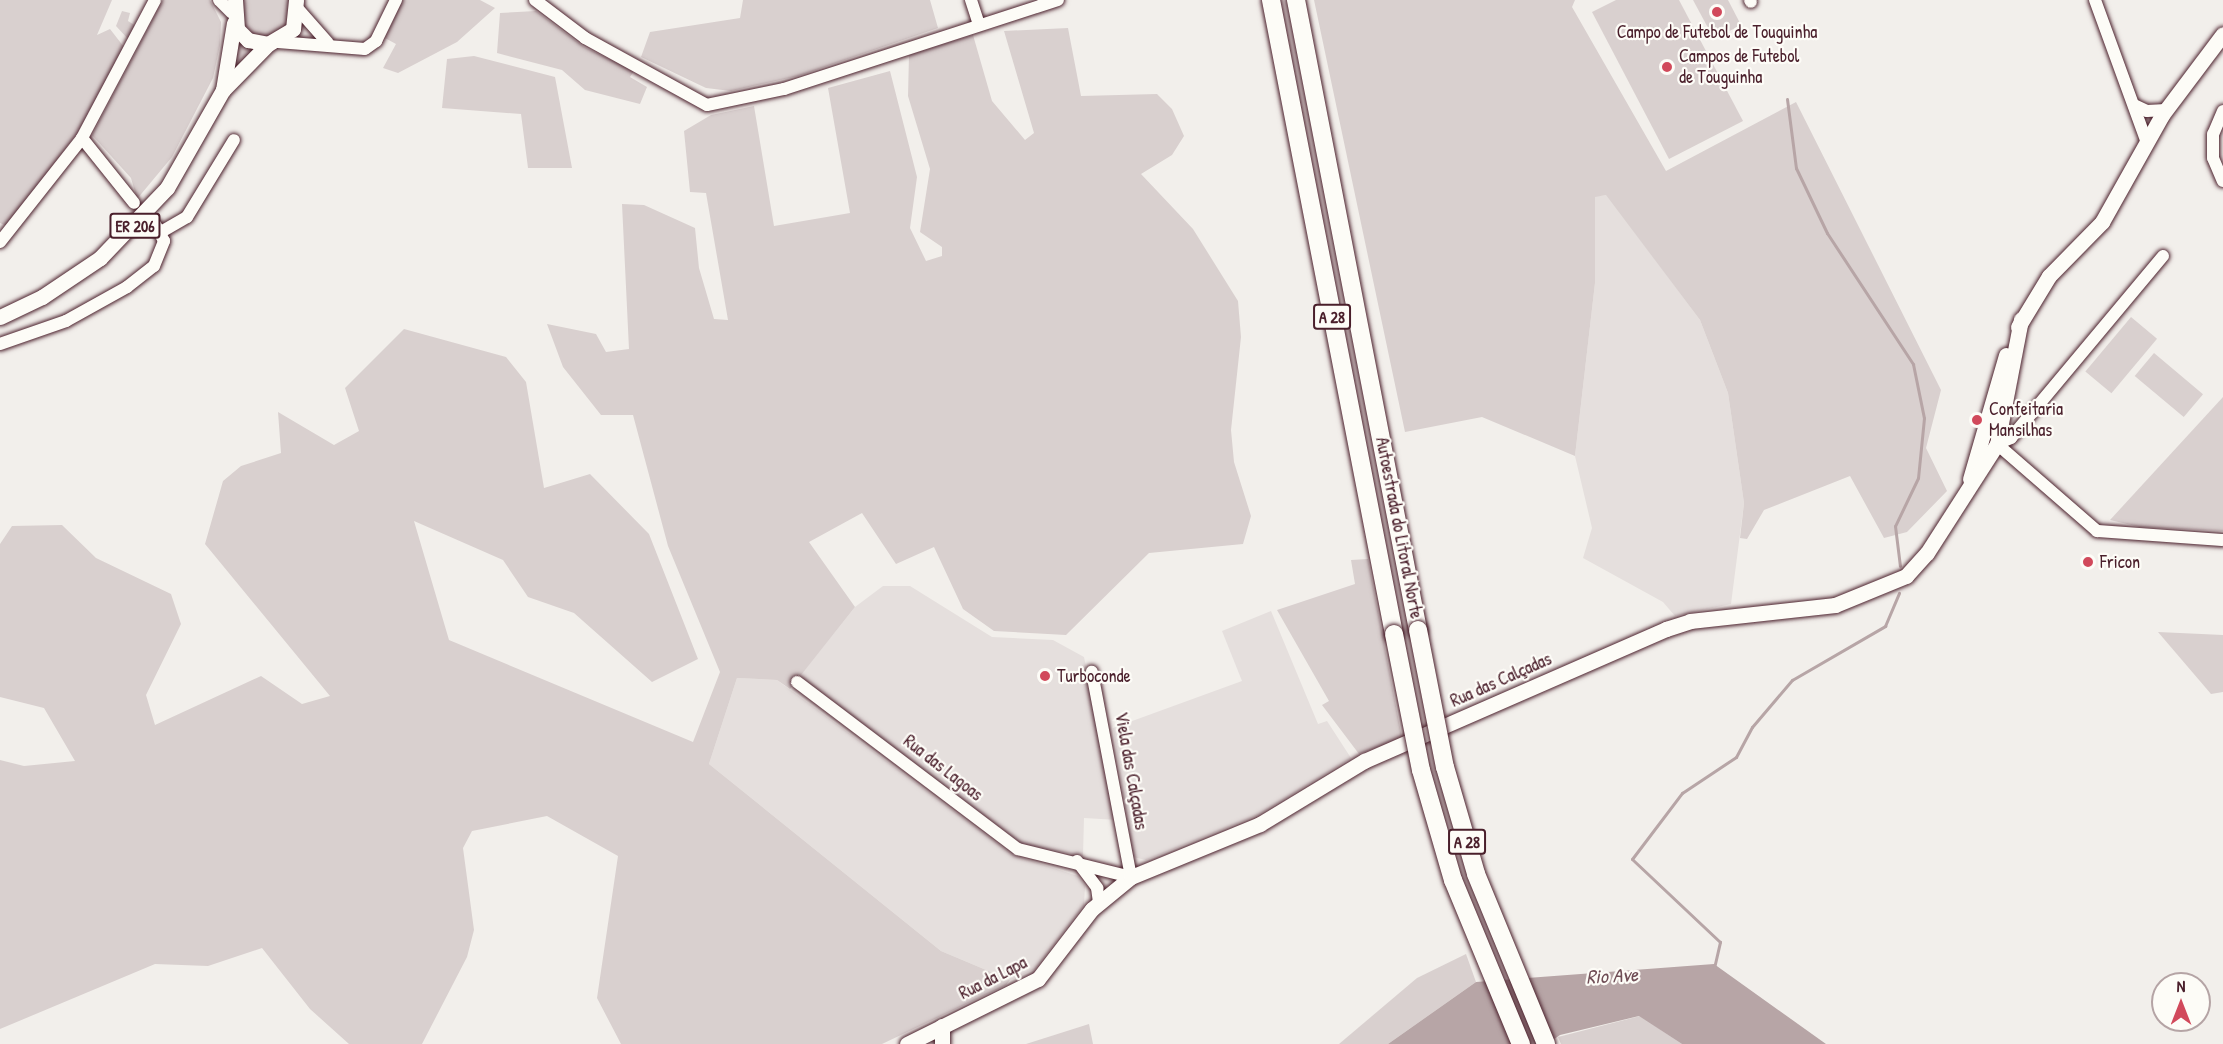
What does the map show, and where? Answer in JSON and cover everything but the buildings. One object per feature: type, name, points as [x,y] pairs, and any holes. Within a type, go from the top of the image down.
[{"type":"highway","name":"Autoestrada do Litoral Norte","points":[[1271,0],[1421,770],[1453,880],[1521,1044]]},
{"type":"highway","name":"Autoestrada do Litoral Norte","points":[[1296,0],[1445,767],[1476,874],[1546,1044]]},
{"type":"main road","points":[[223,90],[273,43],[293,29],[297,5]]},
{"type":"main road","points":[[234,12],[248,40],[273,43]]},
{"type":"main road","points":[[223,90],[234,12]]},
{"type":"main road","points":[[1966,494],[1981,438],[2021,319],[2049,276],[2102,222],[2146,140],[2223,34]]},
{"type":"main road","name":"ER 206","points":[[0,316],[78,274],[136,225],[182,165],[223,90]]},
{"type":"main road","points":[[1966,494],[1997,444],[2021,319]]},
{"type":"main road","points":[[1981,438],[1997,444]]},
{"type":"main road","name":"Rua das Calçadas","points":[[1131,877],[1260,824],[1364,761],[1666,628],[1689,621],[1835,605],[1906,576],[1966,494]]},
{"type":"main road","name":"Rua da Lapa","points":[[907,1044],[1038,979],[1099,903],[1131,877]]},
{"type":"main road","points":[[942,1026],[942,1044]]},
{"type":"street","points":[[0,242],[82,138],[155,0]]},
{"type":"street","points":[[219,0],[234,12]]},
{"type":"street","points":[[273,43],[328,42],[350,51],[364,49],[376,41],[396,0]]},
{"type":"street","points":[[535,0],[585,38],[707,105],[784,89],[1058,0]]},
{"type":"street","points":[[971,0],[979,25]]},
{"type":"street","points":[[2096,0],[2146,140]]},
{"type":"street","points":[[297,5],[328,42]]},
{"type":"street","points":[[2134,105],[2147,111],[2166,110]]},
{"type":"street","points":[[2223,111],[2213,134],[2212,158],[2223,181]]},
{"type":"street","points":[[82,138],[134,203]]},
{"type":"street","points":[[0,344],[66,321],[127,287],[154,266],[164,241],[158,228],[187,217],[234,140]]},
{"type":"street","points":[[2163,256],[2011,438],[1997,444],[2097,531],[2223,540]]},
{"type":"street","name":"Viela das Calçadas","points":[[1092,672],[1131,877]]},
{"type":"street","name":"Rua das Lagoas","points":[[797,682],[1018,849],[1076,860],[1131,877]]},
{"type":"street","points":[[1076,860],[1097,888],[1099,903]]},
{"type":"shaded area","points":[[0,0],[112,0],[97,35],[110,29],[124,47],[78,132],[7,226],[0,223]]},
{"type":"shaded area","points":[[163,0],[210,0],[221,22],[220,45],[213,78],[172,157],[137,199],[131,178],[92,135]]},
{"type":"shaded area","points":[[242,0],[289,0],[292,13],[285,29],[269,37],[252,33],[241,20]]},
{"type":"shaded area","points":[[403,0],[480,0],[495,8],[457,42],[398,73],[383,68],[396,44],[385,38]]},
{"type":"shaded area","points":[[743,0],[930,0],[938,28],[798,76],[731,91],[706,88],[641,57],[650,32],[740,18]]},
{"type":"shaded area","points":[[1314,0],[1575,0],[1572,7],[1666,171],[1796,102],[1941,390],[1926,448],[1947,491],[1907,532],[1884,538],[1850,476],[1764,510],[1747,539],[1740,538],[1744,503],[1728,393],[1700,320],[1606,195],[1595,197],[1595,283],[1575,456],[1482,417],[1405,432]]},
{"type":"shaded area","name":"Campos de Futebol de Touguinha","points":[[1616,0],[1679,0],[1743,121],[1669,159],[1592,12]]},
{"type":"shaded area","name":"Campo de Futebol de Touguinha","points":[[1693,0],[1728,0],[1741,25],[1714,39]]},
{"type":"shaded area","points":[[122,11],[130,13],[128,21],[136,26],[128,39],[116,26]]},
{"type":"shaded area","points":[[536,11],[584,47],[634,71],[630,77],[647,87],[640,104],[585,90],[562,70],[497,53],[500,13]]},
{"type":"shaded area","points":[[1068,28],[1081,96],[1157,94],[1172,109],[1184,136],[1172,155],[1141,174],[1193,229],[1238,301],[1241,337],[1231,430],[1234,462],[1251,516],[1243,544],[1149,553],[1066,635],[994,631],[963,609],[934,547],[896,564],[862,513],[809,542],[855,607],[790,689],[777,680],[737,678],[709,764],[941,951],[1010,980],[1006,985],[882,1044],[621,1044],[597,998],[618,856],[547,816],[472,831],[463,848],[474,930],[467,957],[422,1044],[349,1044],[310,1009],[262,948],[208,966],[155,964],[0,1029],[0,760],[24,766],[75,761],[44,708],[0,697],[0,544],[12,526],[62,525],[96,558],[171,594],[181,624],[146,695],[155,725],[261,676],[302,704],[330,696],[205,544],[223,481],[241,466],[281,453],[278,412],[334,445],[359,431],[345,388],[404,329],[506,357],[526,382],[544,488],[590,474],[649,534],[698,659],[652,682],[574,613],[528,597],[503,560],[414,521],[449,640],[693,742],[720,672],[668,546],[633,415],[601,415],[563,367],[547,324],[596,334],[606,352],[629,349],[622,204],[644,205],[695,228],[699,268],[714,319],[728,320],[706,193],[690,192],[684,131],[711,115],[754,106],[774,226],[850,213],[828,88],[890,71],[917,177],[910,228],[926,261],[942,256],[942,247],[920,232],[930,169],[908,96],[909,55],[973,35],[992,101],[1025,140],[1034,133],[1004,31]]},
{"type":"shaded area","points":[[236,42],[256,51],[232,75]]},
{"type":"shaded area","points":[[474,56],[555,77],[572,168],[528,168],[521,114],[442,108],[447,59]]},
{"type":"shaded area","points":[[1607,195],[1700,320],[1728,393],[1744,503],[1731,604],[1675,616],[1663,602],[1583,558],[1592,528],[1575,456],[1595,283],[1595,196]]},
{"type":"shaded area","points":[[2131,317],[2157,339],[2111,393],[2085,371]]},
{"type":"shaded area","points":[[2154,353],[2203,394],[2184,417],[2135,376]]},
{"type":"shaded area","points":[[2223,397],[2223,531],[2140,527],[2110,520]]},
{"type":"shaded area","points":[[1368,559],[1402,738],[1359,754],[1322,705],[1329,701],[1277,610],[1355,584],[1351,560]]},
{"type":"shaded area","points":[[883,586],[910,586],[992,637],[1053,640],[1084,657],[1118,820],[1084,818],[1083,856],[1022,844],[799,677],[855,607]]},
{"type":"shaded area","points":[[1271,611],[1318,724],[1327,721],[1351,758],[1258,815],[1146,860],[1133,857],[1113,728],[1242,681],[1222,631]]},
{"type":"shaded area","points":[[2158,632],[2223,635],[2223,692],[2211,694]]},
{"type":"shaded area","points":[[737,678],[777,680],[1013,855],[1078,876],[1085,886],[1084,905],[1035,969],[1010,980],[941,951],[709,764]]},
{"type":"shaded area","points":[[1466,954],[1476,982],[1388,1044],[1339,1044],[1417,978]]},
{"type":"shaded area","points":[[1640,1016],[1682,1044],[1561,1044],[1558,1037]]},
{"type":"shaded area","points":[[1089,1024],[1093,1044],[1026,1044]]},
{"type":"water","name":"Rio Ave","points":[[1714,964],[1826,1044],[1682,1044],[1639,1016],[1560,1035],[1547,1044],[1388,1044],[1476,982]]},
{"type":"waterway","points":[[1787,99],[1796,168],[1827,233],[1913,364],[1924,418],[1918,478],[1895,526],[1900,566]]},
{"type":"waterway","points":[[1714,968],[1720,942],[1632,859],[1682,793],[1736,757],[1752,727],[1792,680],[1885,626],[1899,593]]},
{"type":"place","name":"Campo de Futebol de Touguinha","points":[[1717,12]]},
{"type":"place","name":"Campos de Futebol de Touguinha","points":[[1667,67]]},
{"type":"place","name":"Confeitaria Mansilhas","points":[[1977,420]]},
{"type":"place","name":"Fricon","points":[[2088,562]]},
{"type":"place","name":"Turboconde","points":[[1045,676]]}]
